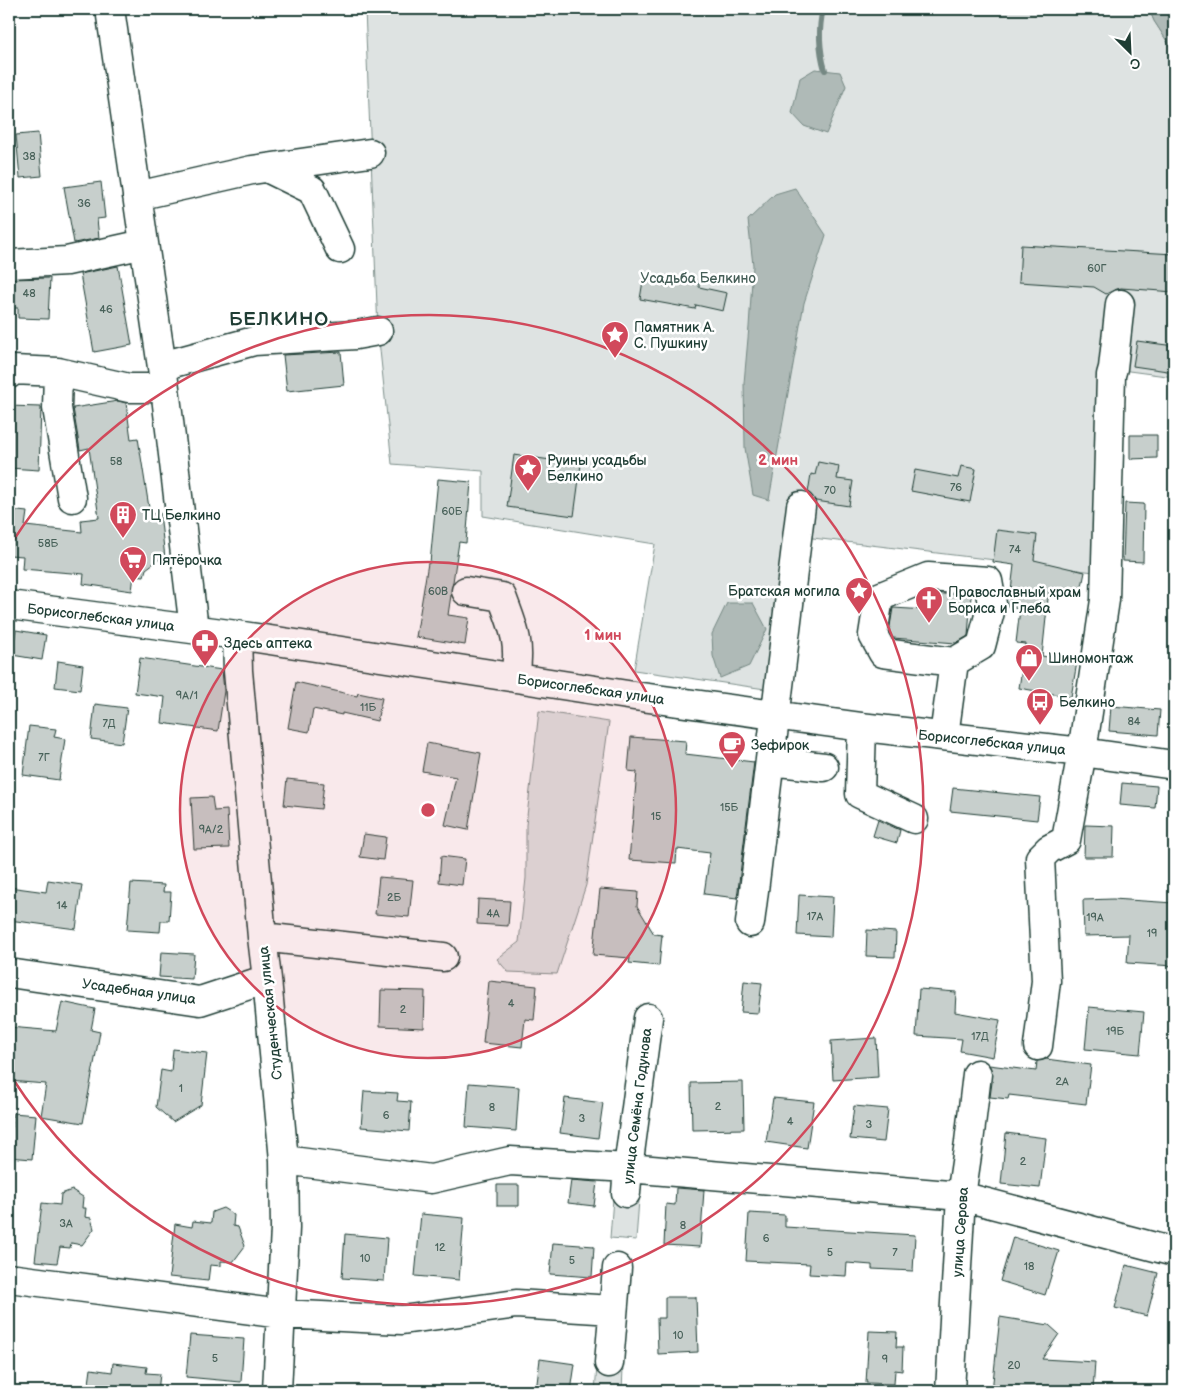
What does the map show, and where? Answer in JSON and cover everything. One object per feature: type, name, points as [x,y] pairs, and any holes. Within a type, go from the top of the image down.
[{"type":"street","points":[[110,9],[163,377],[194,629]]},
{"type":"street","points":[[137,196],[267,168],[370,153]]},
{"type":"street","points":[[267,168],[312,190],[340,249]]},
{"type":"street","points":[[9,264],[67,262],[144,244]]},
{"type":"street","points":[[1038,1046],[1046,981],[1040,858],[1049,849],[1066,840],[1082,752],[1105,600],[1111,375],[1120,304]]},
{"type":"street","points":[[9,374],[12,370],[58,372],[129,388],[163,377],[254,341],[378,332]]},
{"type":"street","points":[[58,372],[57,408],[72,498]]},
{"type":"street","points":[[750,923],[801,506]]},
{"type":"street","points":[[466,591],[502,597],[516,634],[518,660],[514,678]]},
{"type":"street","name":"Борисоглебская улица","points":[[9,605],[237,635],[514,678],[862,727],[1082,752],[1174,765]]},
{"type":"street","name":"Студенческая улица","points":[[237,635],[262,937],[268,979],[284,1160],[285,1228],[277,1391]]},
{"type":"street","points":[[944,736],[954,662]]},
{"type":"street","points":[[862,727],[860,794],[914,819]]},
{"type":"street","points":[[770,761],[824,767]]},
{"type":"street","points":[[262,937],[443,956]]},
{"type":"street","name":"Усадебная улица","points":[[9,973],[200,1001],[268,979]]},
{"type":"street","name":"улица Семёна Годунова","points":[[627,1181],[648,1018]]},
{"type":"street","name":"улица Серова","points":[[950,1391],[961,1196],[976,1074]]},
{"type":"street","points":[[284,1160],[431,1179],[510,1161],[627,1181],[961,1196],[1174,1252]]},
{"type":"street","points":[[609,1363],[617,1268]]},
{"type":"street","points":[[9,1278],[281,1314],[402,1320],[516,1304],[613,1310]]},
{"type":"green space","name":"Усадьба Белкино","points":[[365,9],[1149,9],[1154,21],[1174,52],[1174,377],[1099,367],[1094,572],[788,535],[772,690],[634,670],[655,544],[483,516],[483,471],[392,464],[378,331]]},
{"type":"green space","points":[[539,711],[609,722],[586,885],[557,974],[508,972],[497,959],[519,942],[526,878],[526,825]]},
{"type":"green space","points":[[613,1198],[639,1200],[636,1240],[610,1238]]},
{"type":"green space","points":[[597,1366],[623,1368],[622,1391],[595,1391]]},
{"type":"shaded area","points":[[1149,9],[1174,9],[1174,52],[1154,21]]},
{"type":"shaded area","points":[[815,69],[840,72],[846,86],[826,134],[804,126],[792,113],[800,78]]},
{"type":"shaded area","points":[[795,188],[826,235],[804,303],[769,500],[753,495],[745,448],[744,383],[753,265],[748,220],[775,194]]},
{"type":"shaded area","points":[[727,603],[753,603],[767,629],[749,666],[720,678],[713,656],[712,634]]},
{"type":"building","points":[[38,133],[42,176],[20,178],[16,135]]},
{"type":"building","points":[[101,182],[105,218],[97,219],[99,238],[74,243],[64,187]]},
{"type":"building","points":[[1021,245],[1174,254],[1174,292],[1121,288],[1106,294],[1094,287],[1019,282]]},
{"type":"building","points":[[118,266],[132,345],[94,352],[80,274]]},
{"type":"building","points":[[644,275],[699,284],[699,287],[727,293],[723,311],[696,305],[695,309],[640,299]]},
{"type":"building","points":[[50,278],[48,319],[18,318],[18,308],[9,308],[9,279]]},
{"type":"building","points":[[1137,341],[1174,346],[1174,372],[1133,366]]},
{"type":"building","points":[[341,352],[344,385],[287,391],[283,355]]},
{"type":"building","points":[[118,401],[126,403],[131,439],[138,438],[150,514],[160,513],[165,558],[158,560],[146,569],[144,576],[134,575],[132,591],[83,584],[84,574],[22,569],[23,556],[9,555],[9,510],[27,512],[25,526],[82,532],[81,520],[99,518],[89,448],[80,450],[73,408]]},
{"type":"building","points":[[9,406],[41,407],[39,470],[9,468]]},
{"type":"building","points":[[1130,435],[1157,435],[1157,458],[1130,459]]},
{"type":"building","points":[[514,455],[581,464],[574,516],[507,507]]},
{"type":"building","points":[[818,462],[839,466],[837,479],[853,481],[849,506],[816,501],[808,493],[811,474],[815,475]]},
{"type":"building","points":[[961,466],[976,469],[970,502],[911,491],[915,470],[958,478]]},
{"type":"building","points":[[438,479],[471,482],[466,543],[459,542],[448,615],[469,618],[465,645],[416,637],[428,563],[430,563]]},
{"type":"building","points":[[1125,503],[1144,504],[1143,562],[1123,561]]},
{"type":"building","points":[[997,530],[1037,535],[1034,560],[1085,572],[1080,596],[1049,589],[1042,656],[1077,662],[1071,697],[1019,688],[1026,644],[1016,643],[1020,609],[1009,607],[1014,565],[993,562]]},
{"type":"building","name":"Православный храм Бориса и Глеба","points":[[929,594],[971,596],[968,636],[956,643],[893,638],[889,632],[893,608],[927,610]]},
{"type":"building","points":[[16,630],[46,635],[42,660],[12,655]]},
{"type":"building","points":[[140,658],[222,670],[224,691],[218,731],[162,723],[165,697],[135,693]]},
{"type":"building","points":[[58,661],[83,665],[80,690],[55,687]]},
{"type":"building","points":[[296,682],[357,696],[358,693],[382,698],[377,721],[313,709],[309,732],[288,728]]},
{"type":"building","points":[[95,704],[127,708],[122,743],[91,739]]},
{"type":"building","points":[[1111,706],[1160,710],[1158,735],[1109,731]]},
{"type":"building","points":[[29,726],[56,729],[54,737],[65,739],[59,780],[23,775]]},
{"type":"building","points":[[631,737],[686,741],[685,754],[754,762],[737,898],[704,894],[710,853],[677,849],[676,863],[629,860],[637,772],[628,771]]},
{"type":"building","points":[[427,743],[481,753],[468,830],[445,825],[456,777],[422,771]]},
{"type":"building","points":[[287,779],[324,783],[321,809],[284,805]]},
{"type":"building","points":[[1122,783],[1157,786],[1155,808],[1120,805]]},
{"type":"building","points":[[953,788],[1040,797],[1037,820],[950,811]]},
{"type":"building","points":[[212,797],[214,811],[227,810],[229,848],[194,849],[191,798]]},
{"type":"building","points":[[878,820],[900,830],[897,843],[873,836]]},
{"type":"building","points":[[1085,825],[1114,826],[1113,857],[1084,857]]},
{"type":"building","points":[[364,834],[386,837],[383,860],[360,857]]},
{"type":"building","points":[[441,856],[465,859],[462,885],[439,882]]},
{"type":"building","points":[[379,877],[413,880],[409,917],[375,914]]},
{"type":"building","points":[[48,880],[82,885],[76,929],[9,920],[9,887],[46,892]]},
{"type":"building","points":[[131,883],[164,885],[163,892],[171,892],[169,921],[161,921],[160,932],[127,930]]},
{"type":"building","points":[[600,889],[638,892],[637,906],[654,934],[662,935],[659,966],[629,963],[630,958],[593,955]]},
{"type":"building","points":[[799,895],[833,897],[831,937],[797,935]]},
{"type":"building","points":[[478,899],[510,901],[508,926],[477,924]]},
{"type":"building","points":[[1113,899],[1174,903],[1174,966],[1127,963],[1129,935],[1084,936],[1083,900]]},
{"type":"building","points":[[867,930],[896,932],[895,957],[866,956]]},
{"type":"building","points":[[161,952],[194,954],[192,979],[159,977]]},
{"type":"building","points":[[489,981],[537,986],[534,1020],[525,1019],[522,1047],[483,1043]]},
{"type":"building","points":[[744,981],[762,983],[758,1013],[741,1012]]},
{"type":"building","points":[[919,989],[956,992],[955,1012],[1000,1020],[993,1057],[960,1051],[962,1039],[916,1036]]},
{"type":"building","points":[[381,990],[425,991],[424,1028],[380,1026]]},
{"type":"building","points":[[62,1002],[95,1009],[91,1030],[100,1032],[83,1123],[41,1116],[46,1084],[9,1081],[9,1027],[56,1031]]},
{"type":"building","points":[[1089,1007],[1144,1012],[1140,1054],[1085,1049]]},
{"type":"building","points":[[876,1038],[878,1077],[833,1080],[831,1041]]},
{"type":"building","points":[[173,1049],[207,1053],[201,1105],[173,1122],[156,1107],[161,1070],[171,1072]]},
{"type":"building","points":[[1046,1059],[1091,1065],[1086,1104],[1009,1095],[1008,1099],[990,1097],[993,1075],[989,1065],[1036,1071],[1037,1061]]},
{"type":"building","points":[[743,1082],[744,1129],[692,1130],[691,1083]]},
{"type":"building","points":[[469,1083],[519,1087],[516,1131],[466,1127]]},
{"type":"building","points":[[364,1091],[398,1093],[397,1101],[411,1102],[409,1131],[361,1127]]},
{"type":"building","points":[[565,1098],[603,1103],[598,1138],[560,1133]]},
{"type":"building","points":[[773,1098],[814,1102],[807,1148],[766,1142]]},
{"type":"building","points":[[854,1106],[888,1109],[884,1142],[850,1139]]},
{"type":"building","points":[[13,1113],[36,1115],[32,1159],[9,1157]]},
{"type":"building","points":[[1006,1133],[1046,1138],[1040,1188],[1001,1184]]},
{"type":"building","points":[[571,1180],[597,1182],[594,1206],[568,1203]]},
{"type":"building","points":[[497,1185],[519,1185],[519,1206],[497,1206]]},
{"type":"building","points":[[676,1188],[704,1190],[700,1247],[664,1245],[666,1204],[675,1205]]},
{"type":"building","points":[[72,1190],[83,1197],[82,1208],[86,1208],[85,1217],[91,1218],[94,1229],[82,1245],[71,1243],[70,1248],[60,1247],[57,1263],[35,1261],[42,1203],[60,1205],[61,1194]]},
{"type":"building","points":[[223,1208],[234,1215],[233,1226],[238,1227],[245,1246],[233,1262],[221,1261],[221,1266],[210,1265],[208,1281],[169,1277],[175,1224],[192,1227],[193,1221],[211,1223],[212,1212]]},
{"type":"building","points":[[749,1213],[785,1215],[785,1227],[915,1235],[913,1271],[872,1269],[872,1265],[847,1263],[846,1276],[809,1274],[810,1264],[746,1261]]},
{"type":"building","points":[[421,1214],[464,1218],[459,1280],[415,1276]]},
{"type":"building","points":[[345,1234],[387,1238],[384,1281],[342,1278]]},
{"type":"building","points":[[1013,1237],[1059,1251],[1045,1295],[1000,1281]]},
{"type":"building","points":[[553,1243],[594,1246],[592,1277],[550,1274]]},
{"type":"building","points":[[1126,1265],[1158,1273],[1147,1316],[1115,1308]]},
{"type":"building","points":[[665,1297],[696,1297],[698,1352],[658,1354],[657,1318],[665,1318]]},
{"type":"building","points":[[1000,1317],[1049,1325],[1059,1334],[1042,1359],[1095,1362],[1093,1391],[992,1391]]},
{"type":"building","points":[[869,1331],[897,1332],[896,1347],[903,1347],[902,1371],[895,1370],[894,1384],[866,1383]]},
{"type":"building","points":[[190,1335],[244,1339],[241,1382],[186,1377]]},
{"type":"building","points":[[540,1359],[575,1364],[571,1391],[536,1391]]},
{"type":"building","points":[[113,1363],[147,1367],[146,1373],[160,1374],[158,1391],[88,1391],[91,1369],[112,1372]]},
{"type":"waterway","points":[[823,9],[820,24],[820,40],[825,70]]},
{"type":"place","name":"Памятник А. С. Пушкину","points":[[615,359]]},
{"type":"place","name":"Руины усадьбы Белкино","points":[[528,492]]},
{"type":"place","name":"ТЦ Белкино","points":[[123,539]]},
{"type":"place","name":"Пятёрочка","points":[[133,584]]},
{"type":"place","name":"Братская могила","points":[[859,615]]},
{"type":"place","name":"Православный храм Бориса и Глеба","points":[[929,624]]},
{"type":"place","name":"Здесь аптека","points":[[205,667]]},
{"type":"place","name":"Шиномонтаж","points":[[1029,682]]},
{"type":"place","name":"Белкино","points":[[1040,726]]},
{"type":"place","name":"Зефирок","points":[[732,769]]},
{"type":"district","name":"БЕЛКИНО","points":[[279,318]]}]
